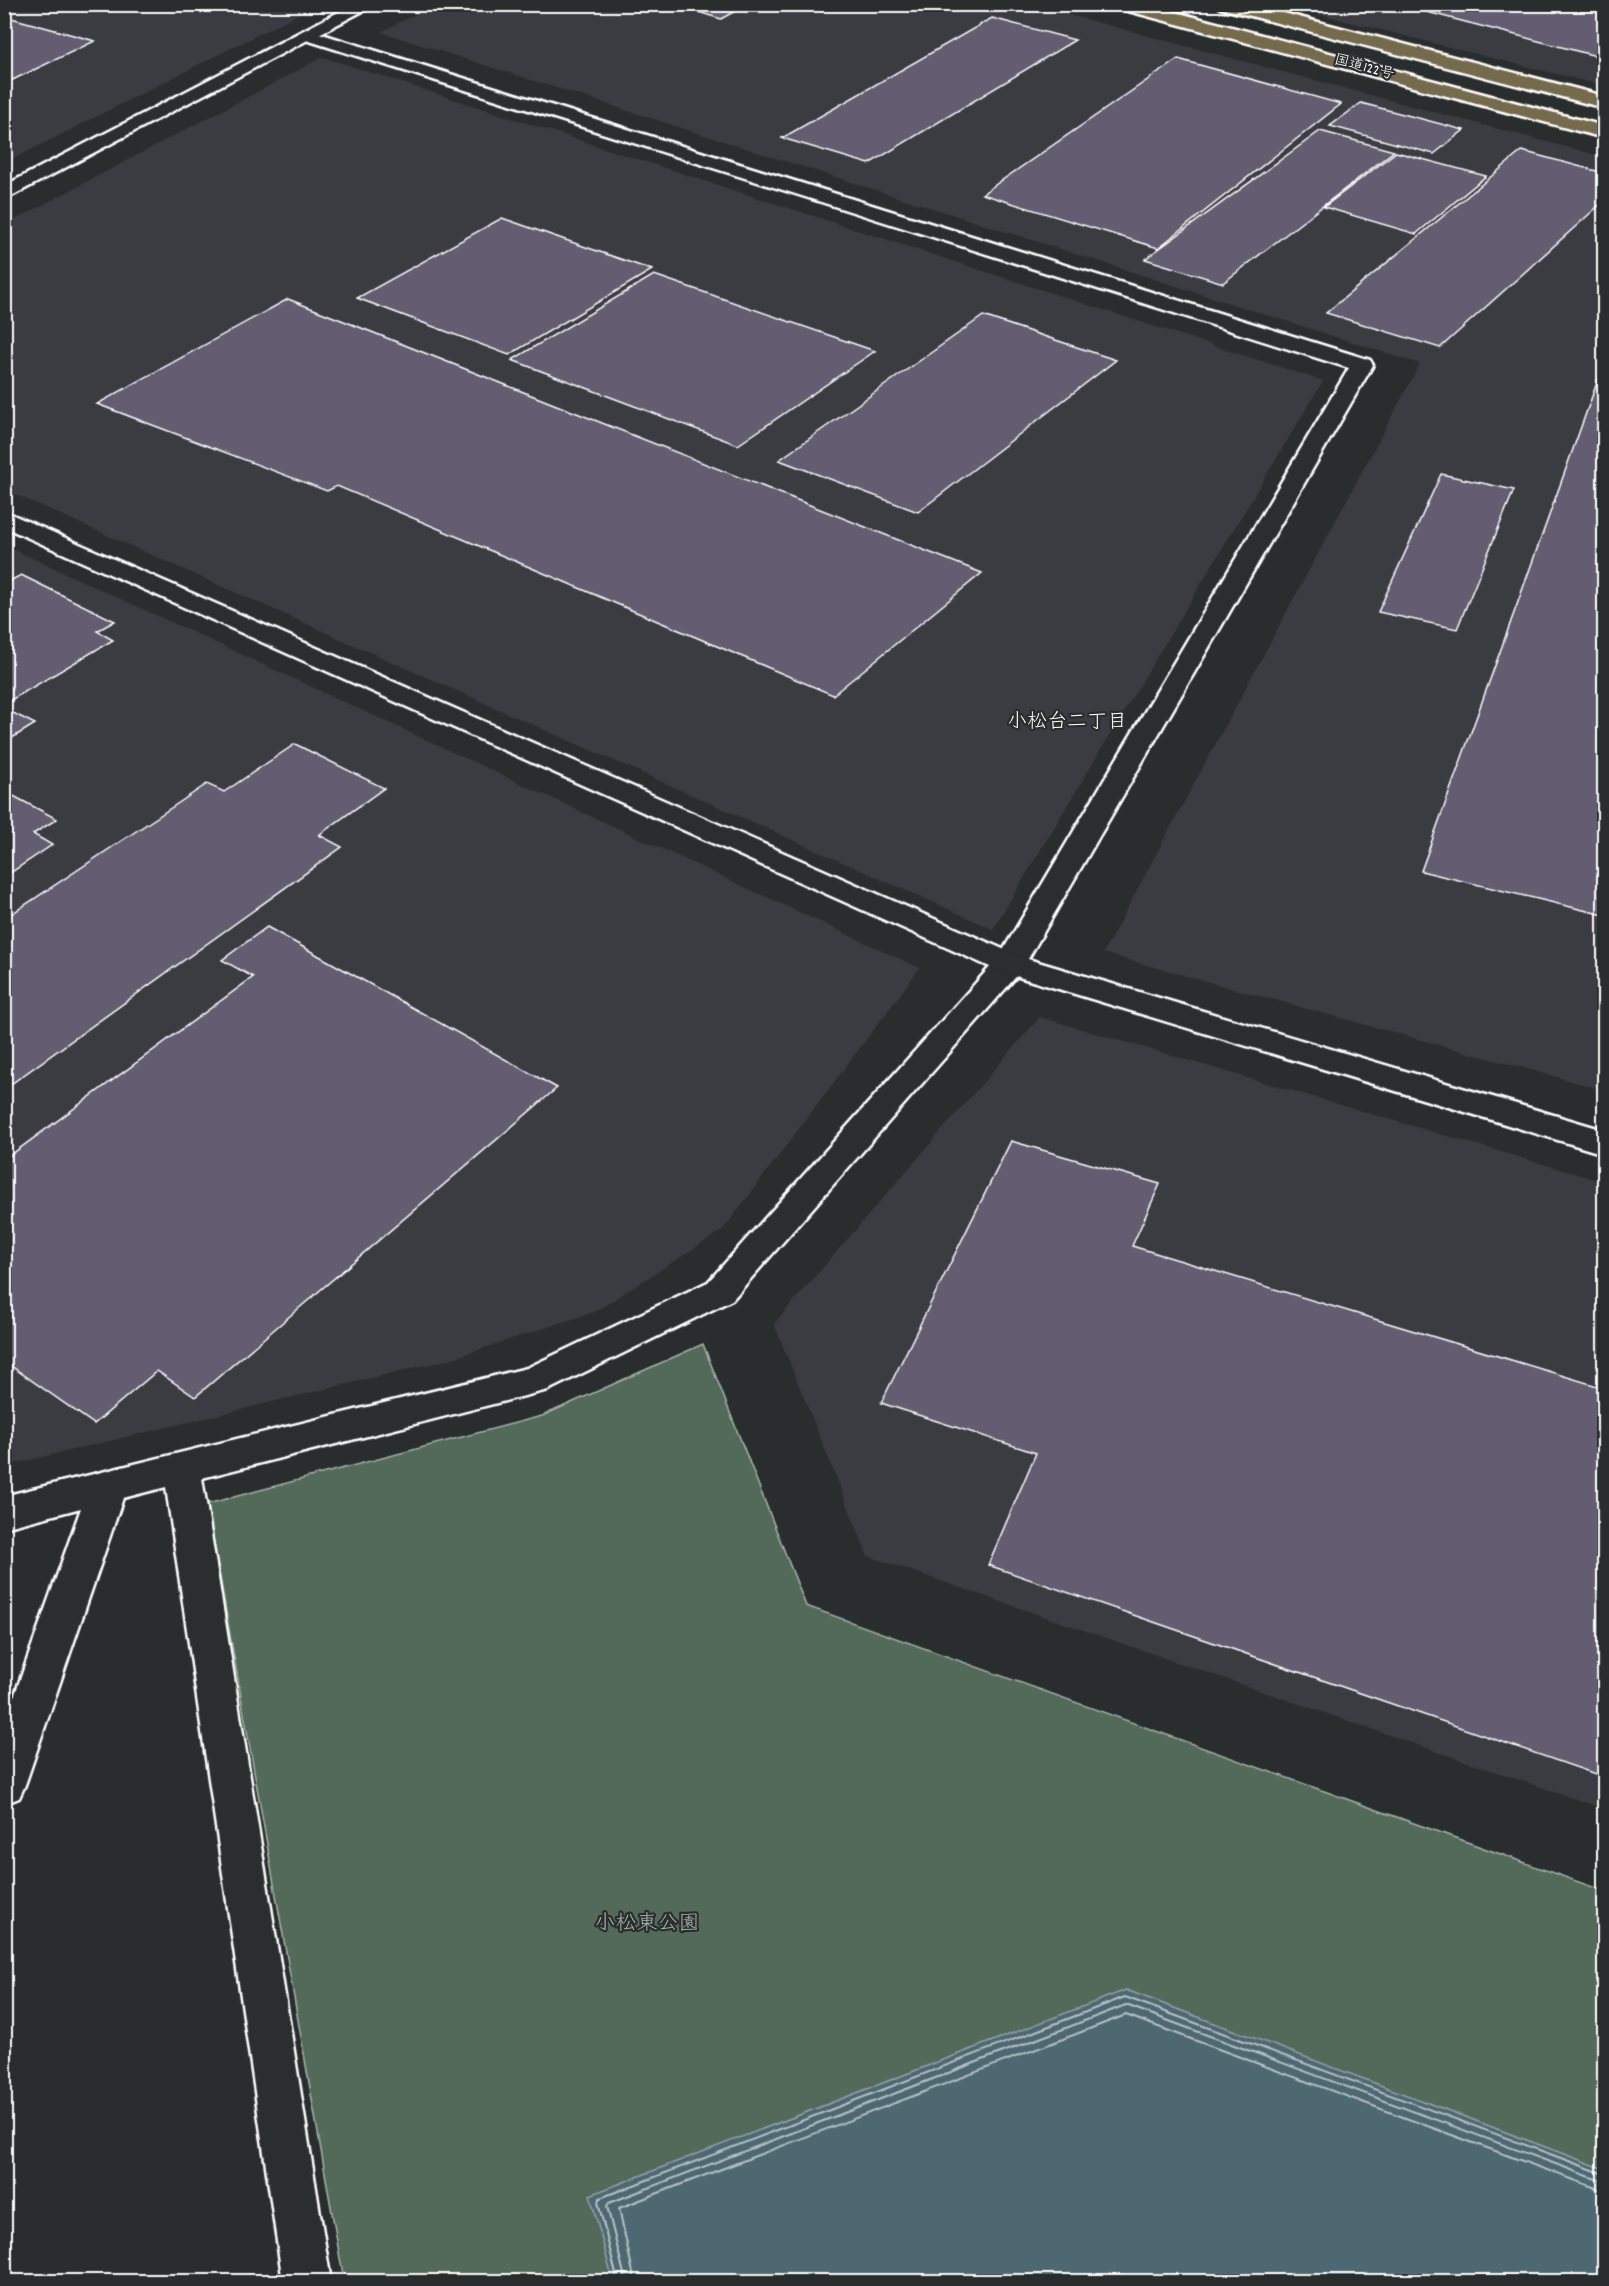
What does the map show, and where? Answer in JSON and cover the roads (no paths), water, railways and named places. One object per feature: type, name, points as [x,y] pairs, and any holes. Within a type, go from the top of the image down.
[{"type":"highway","name":"国道122号","points":[[1123,4],[1605,132]]},
{"type":"highway","name":"国道122号","points":[[1226,4],[1605,102]]},
{"type":"street","points":[[4,194],[368,4]]},
{"type":"street","points":[[4,1512],[535,1380],[720,1291],[1010,964],[1362,365],[309,34]]},
{"type":"street","points":[[4,518],[1010,964],[1605,1142]]},
{"type":"street","points":[[182,1468],[307,2282]]},
{"type":"street","points":[[4,1785],[108,1486]]},
{"type":"water","points":[[1126,1990],[1604,2169],[1604,2281],[613,2281],[590,2195]]},
{"type":"district","name":"小松台二丁目","points":[[1067,723]]},
{"type":"park label","name":"小松東公園","points":[[647,1925]]}]
